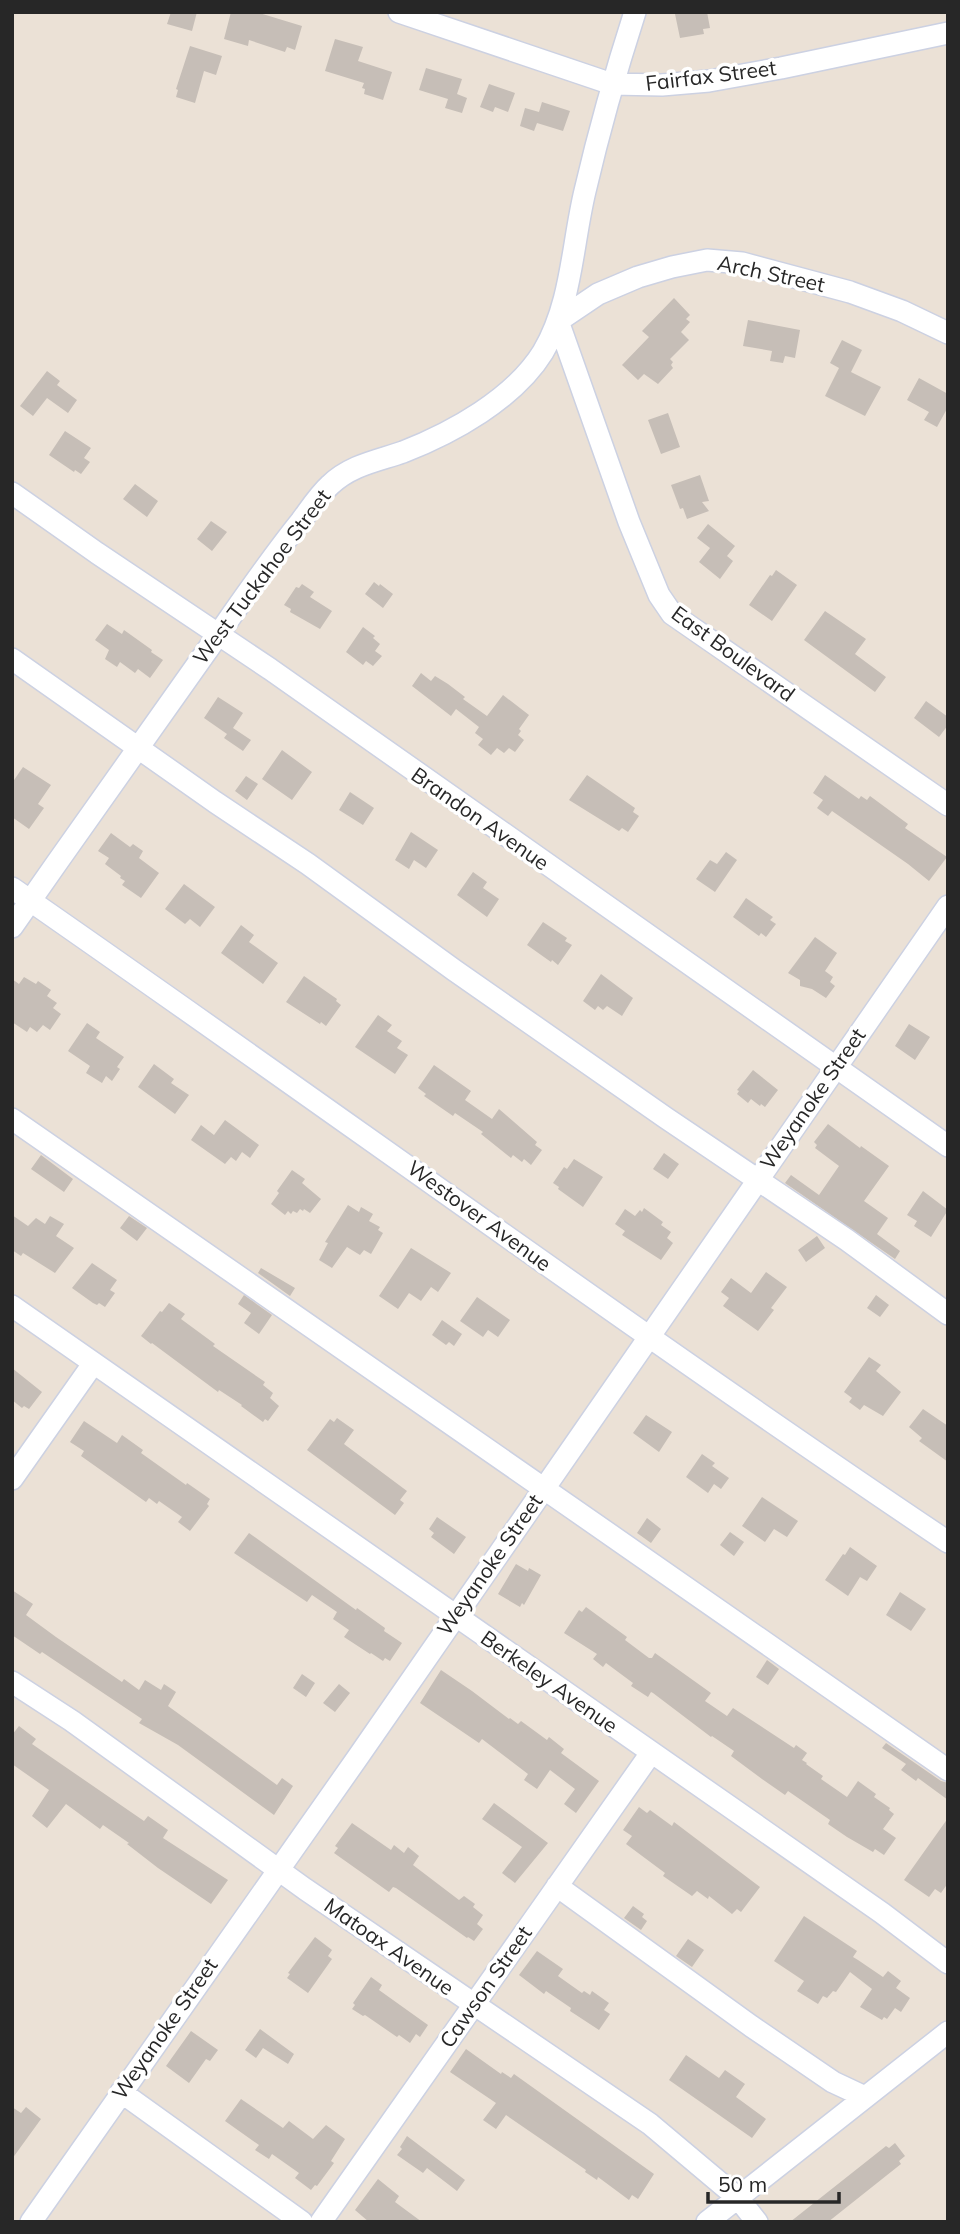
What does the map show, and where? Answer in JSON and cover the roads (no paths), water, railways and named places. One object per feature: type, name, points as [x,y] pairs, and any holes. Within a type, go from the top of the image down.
[{"type":"street","name":"Fairfax Street","points":[[399,12],[612,84],[663,85],[709,81],[948,33]]},
{"type":"street","name":"West Tuckahoe Street","points":[[12,927],[274,554],[329,485],[362,464],[400,453],[464,424],[488,408],[543,352],[558,321],[568,290],[585,193],[612,84],[635,12]]},
{"type":"street","name":"Arch Street","points":[[558,321],[598,294],[638,276],[707,261],[742,263],[850,292],[948,332]]},
{"type":"street","name":"East Boulevard","points":[[558,321],[629,522],[659,596],[672,614],[948,805]]},
{"type":"street","name":"Brandon Avenue","points":[[12,493],[218,634],[948,1146]]},
{"type":"street","points":[[12,659],[308,864],[588,1063],[864,1252],[948,1314]]},
{"type":"street","name":"Westover Avenue","points":[[12,888],[948,1542]]},
{"type":"street","name":"Weyanoke Street","points":[[31,2222],[948,906]]},
{"type":"street","points":[[12,1119],[948,1770]]},
{"type":"street","name":"Berkeley Avenue","points":[[12,1306],[882,1913],[948,1963]]},
{"type":"street","points":[[12,1479],[93,1364]]},
{"type":"street","name":"Matoax Avenue","points":[[12,1682],[72,1721],[473,2005],[650,2124],[738,2197],[757,2222]]},
{"type":"street","name":"Cawson Street","points":[[321,2222],[651,1753]]},
{"type":"street","points":[[557,1886],[833,2082],[865,2097]]},
{"type":"street","points":[[708,2222],[948,2032]]},
{"type":"street","points":[[121,2092],[302,2222]]}]
